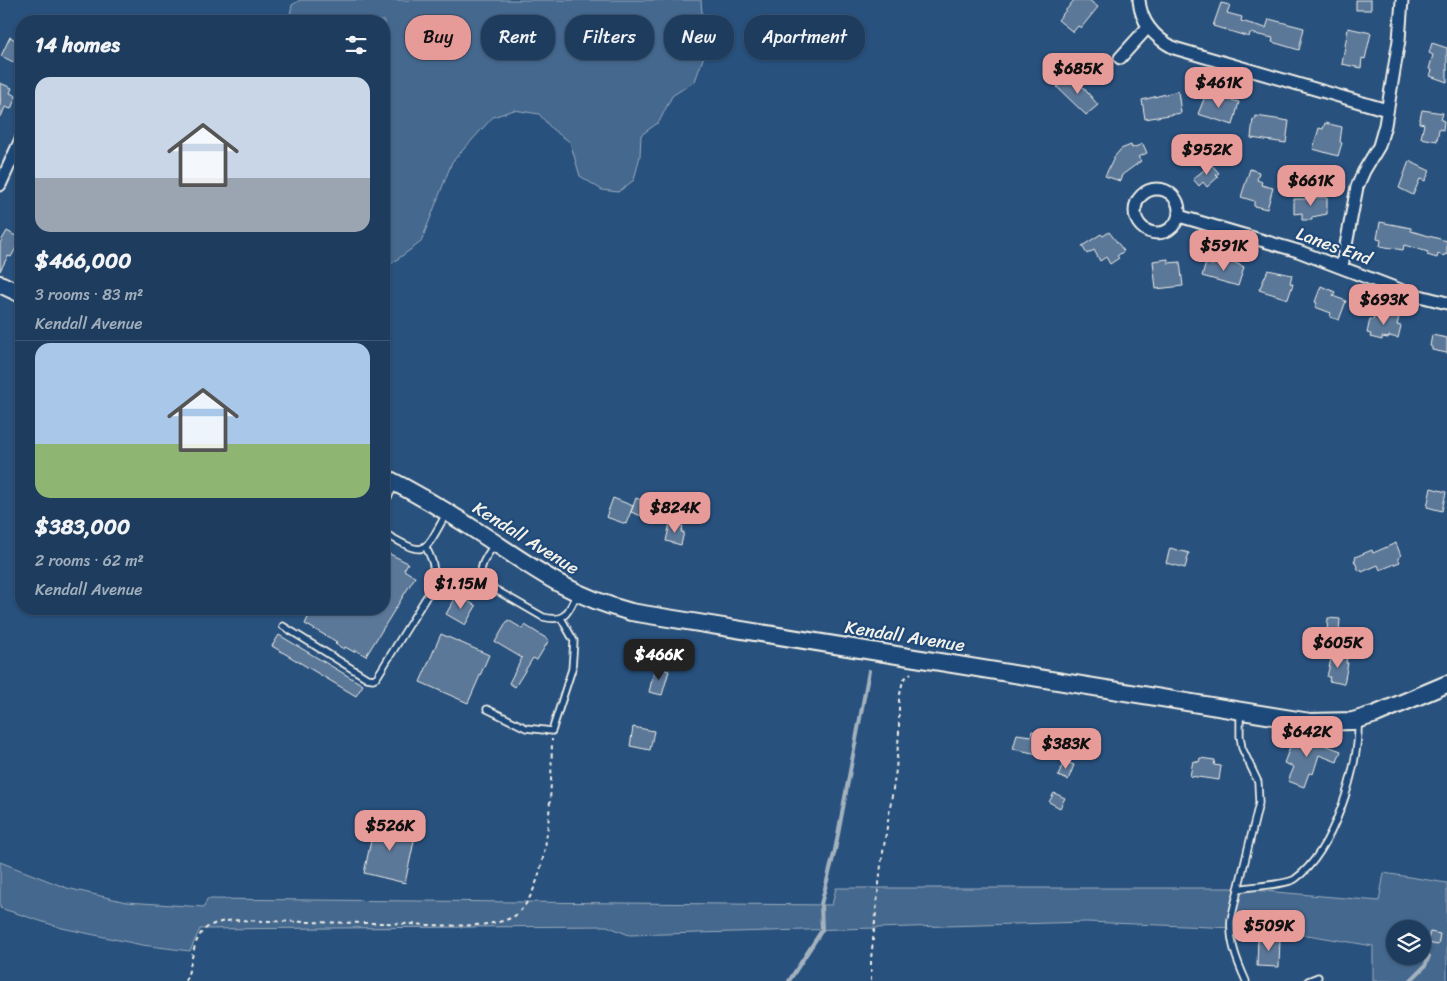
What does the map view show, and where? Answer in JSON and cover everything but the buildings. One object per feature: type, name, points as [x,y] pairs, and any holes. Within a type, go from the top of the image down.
[{"type":"main road","points":[[0,284],[15,291]]},
{"type":"main road","name":"Kendall Avenue","points":[[390,480],[447,512],[536,571],[577,594],[604,605],[632,612],[1310,722],[1331,723],[1357,720],[1447,684]]},
{"type":"street","points":[[1139,0],[1142,15],[1154,35],[1162,42],[1186,53],[1387,110]]},
{"type":"street","points":[[1342,266],[1357,187],[1379,146],[1399,40],[1402,0]]},
{"type":"street","points":[[1120,58],[1148,27]]},
{"type":"street","points":[[0,184],[15,152]]},
{"type":"street","name":"Lanes End","points":[[1179,216],[1298,251],[1342,266],[1408,293],[1447,303]]},
{"type":"lane","points":[[390,536],[411,548],[420,549],[429,544],[447,512]]},
{"type":"lane","points":[[495,543],[482,564],[481,572],[484,583],[543,617],[552,619],[561,618],[567,614],[577,594]]},
{"type":"lane","points":[[283,626],[367,678],[373,679],[377,677],[430,591],[435,577],[435,568],[425,546]]},
{"type":"lane","points":[[487,709],[526,728],[552,731],[572,669],[574,641],[561,618]]},
{"type":"lane","points":[[1240,712],[1242,748],[1258,782],[1259,803],[1230,930],[1233,947],[1246,981]]},
{"type":"lane","points":[[1238,889],[1294,880],[1313,861],[1326,841],[1346,795],[1358,740],[1357,720]]},
{"type":"lane","points":[[1308,981],[1318,977]]},
{"type":"path","points":[[871,981],[871,959],[883,847],[896,770],[899,732],[898,699],[903,680],[926,659]]},
{"type":"path","points":[[185,981],[196,945],[203,931],[214,924],[254,921],[464,925],[509,920],[519,913],[531,896],[540,875],[547,836],[552,731]]},
{"type":"shaded area","points":[[300,0],[701,0],[702,15],[664,15],[664,60],[702,60],[695,81],[672,96],[659,122],[641,135],[640,156],[634,180],[618,192],[602,190],[580,176],[570,142],[552,129],[539,114],[514,110],[493,117],[452,162],[421,242],[390,265],[390,15],[290,15],[292,5]]},
{"type":"shaded area","points":[[0,862],[67,888],[126,902],[204,907],[207,899],[832,905],[836,888],[1230,888],[1379,901],[1384,873],[1447,883],[1447,981],[1373,981],[1373,946],[1314,936],[1234,928],[1086,922],[629,935],[607,926],[200,929],[190,951],[142,945],[62,928],[0,908]]},
{"type":"waterway","points":[[789,981],[822,930],[821,904],[835,850],[869,671]]},
{"type":"waterway","points":[[1410,981],[1425,965]]}]
